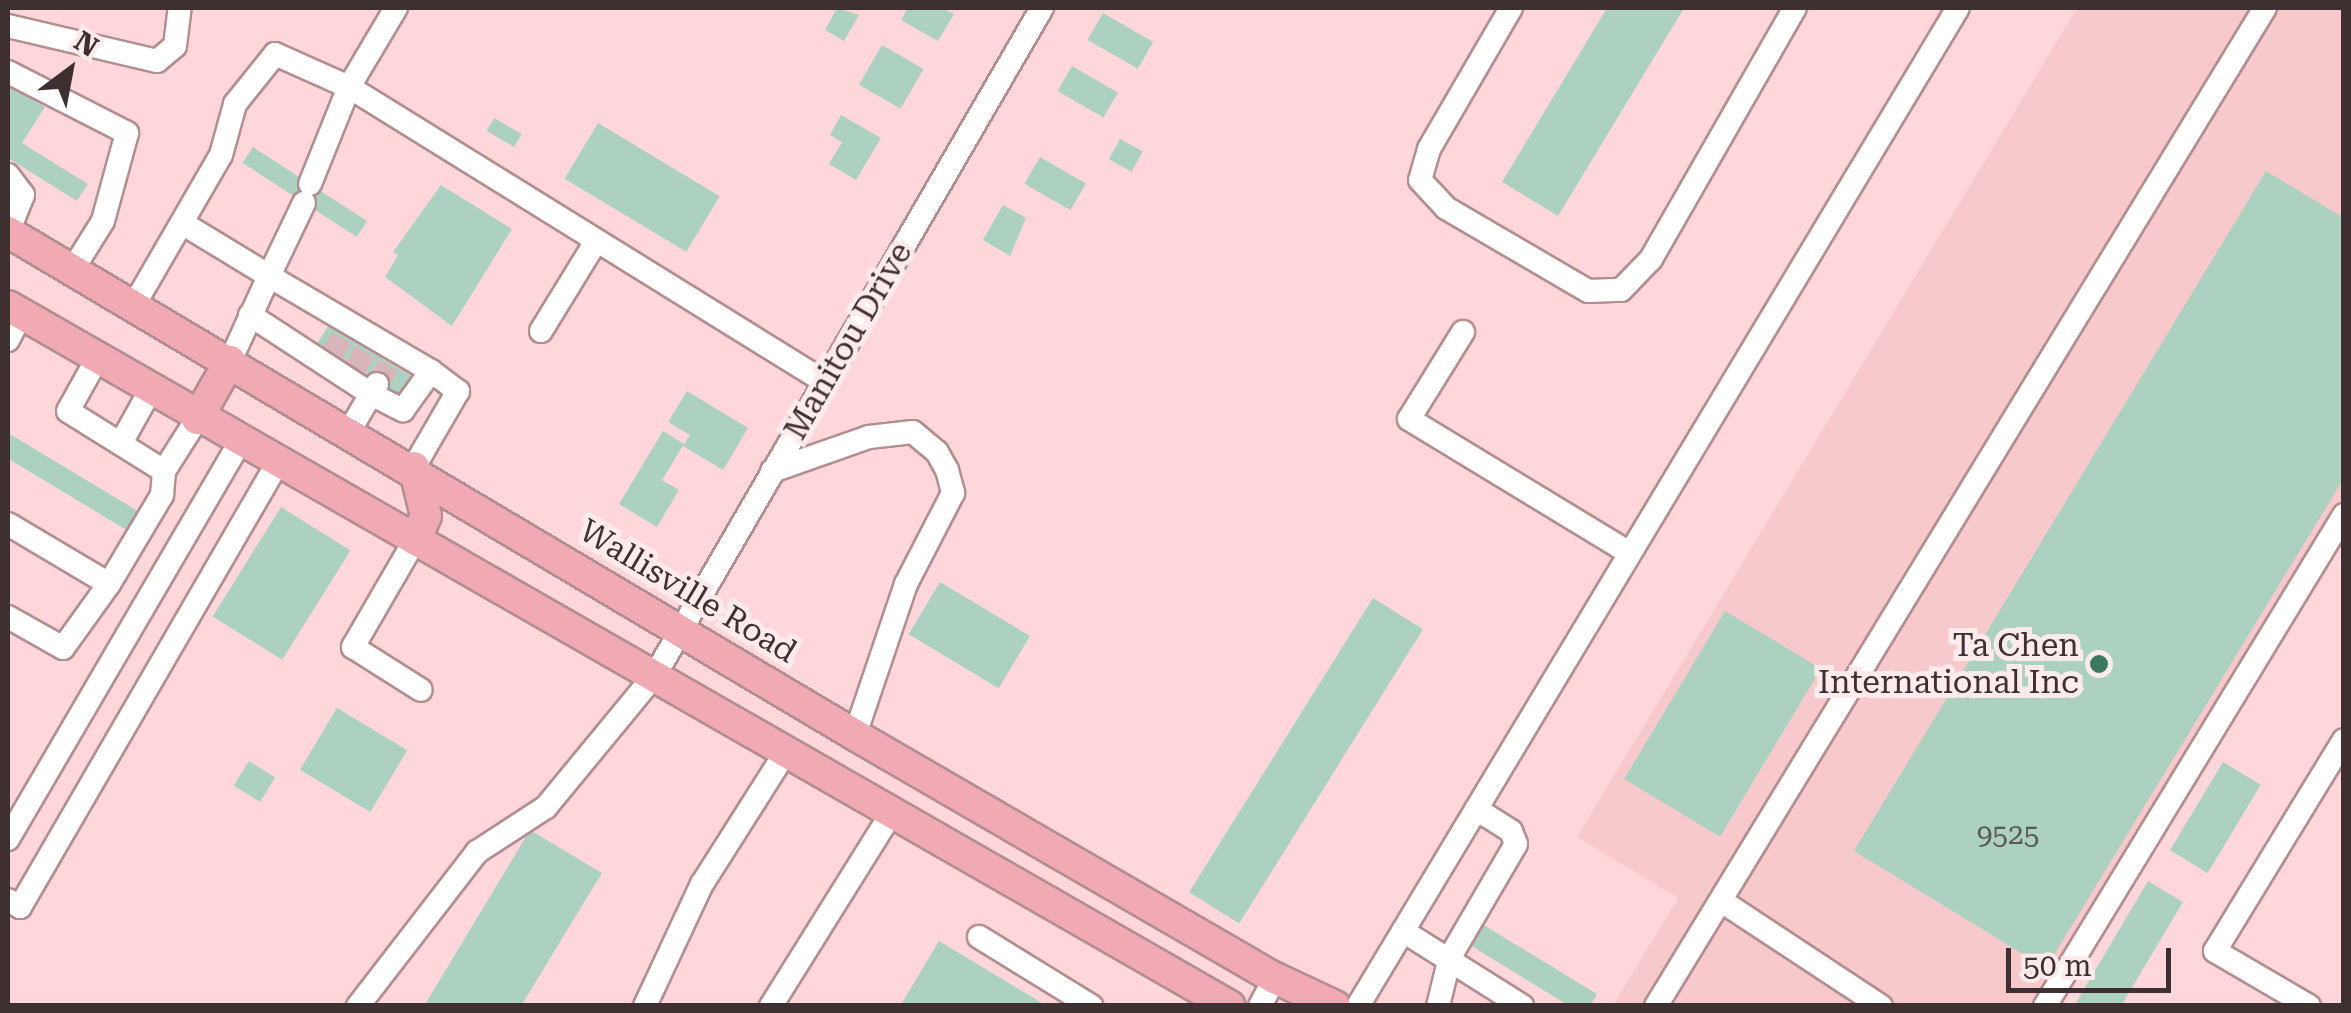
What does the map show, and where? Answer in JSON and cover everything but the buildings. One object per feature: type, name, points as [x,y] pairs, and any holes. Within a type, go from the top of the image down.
[{"type":"main road","name":"Wallisville Road","points":[[8,232],[414,467],[855,735],[1275,978],[1335,1006]]},
{"type":"main road","points":[[12,320],[97,360],[655,674],[832,781],[1230,1006]]},
{"type":"main road","points":[[197,419],[230,361]]},
{"type":"main road","points":[[414,467],[426,516],[416,540]]},
{"type":"main road","points":[[832,781],[855,735]]},
{"type":"street","points":[[8,26],[157,61],[175,46],[180,8]]},
{"type":"street","points":[[230,361],[307,194],[349,87],[396,8]]},
{"type":"street","name":"Manitou Drive","points":[[358,1006],[477,852],[546,807],[655,674],[1042,8]]},
{"type":"street","points":[[1511,8],[1429,149],[1420,180],[1446,208],[1588,291],[1621,290],[1651,259],[1796,8]]},
{"type":"street","points":[[1358,1006],[1958,8]]},
{"type":"street","points":[[1656,1006],[1723,902],[2265,8]]},
{"type":"street","points":[[134,305],[221,155],[235,104],[275,54],[349,87],[594,243],[825,382]]},
{"type":"street","points":[[8,72],[127,133],[102,221],[74,269]]},
{"type":"street","points":[[8,175],[23,195],[8,232]]},
{"type":"street","points":[[182,223],[369,343],[453,386],[458,398],[414,467]]},
{"type":"street","points":[[541,331],[594,243]]},
{"type":"street","points":[[250,316],[407,408],[430,371]]},
{"type":"street","points":[[1463,332],[1409,419],[1628,552]]},
{"type":"street","points":[[97,360],[68,411],[164,471]]},
{"type":"street","points":[[350,430],[374,389]]},
{"type":"street","points":[[121,443],[150,391]]},
{"type":"street","points":[[8,617],[63,648],[109,584],[162,495],[164,471],[197,419]]},
{"type":"street","points":[[772,470],[869,437],[913,432],[937,452],[947,470],[954,493],[906,584],[855,735]]},
{"type":"street","points":[[8,839],[239,443]]},
{"type":"street","points":[[8,900],[20,907],[277,464]]},
{"type":"street","points":[[2045,1006],[2344,515]]},
{"type":"street","points":[[8,524],[109,584]]},
{"type":"street","points":[[416,540],[353,647],[421,690]]},
{"type":"street","points":[[2308,1006],[2215,951],[2344,740]]},
{"type":"street","points":[[645,1006],[702,884],[786,753]]},
{"type":"street","points":[[1438,1006],[1450,957],[1516,844],[1512,831],[1476,809]]},
{"type":"street","points":[[771,1006],[890,814]]},
{"type":"street","points":[[1723,902],[1881,1006]]},
{"type":"street","points":[[1403,931],[1450,957],[1522,1006]]},
{"type":"street","points":[[979,937],[1091,1006]]},
{"type":"street","points":[[1260,1006],[1275,978]]},
{"type":"shaded area","points":[[2077,8],[2343,8],[2343,536],[2061,1005],[1613,1005],[1678,898],[1577,837]]},
{"type":"tunnel","points":[[331,357],[343,335]]},
{"type":"tunnel","points":[[354,371],[366,349]]},
{"type":"tunnel","points":[[377,384],[390,363]]},
{"type":"place","name":"Ta Chen International Inc","points":[[2099,664]]}]
